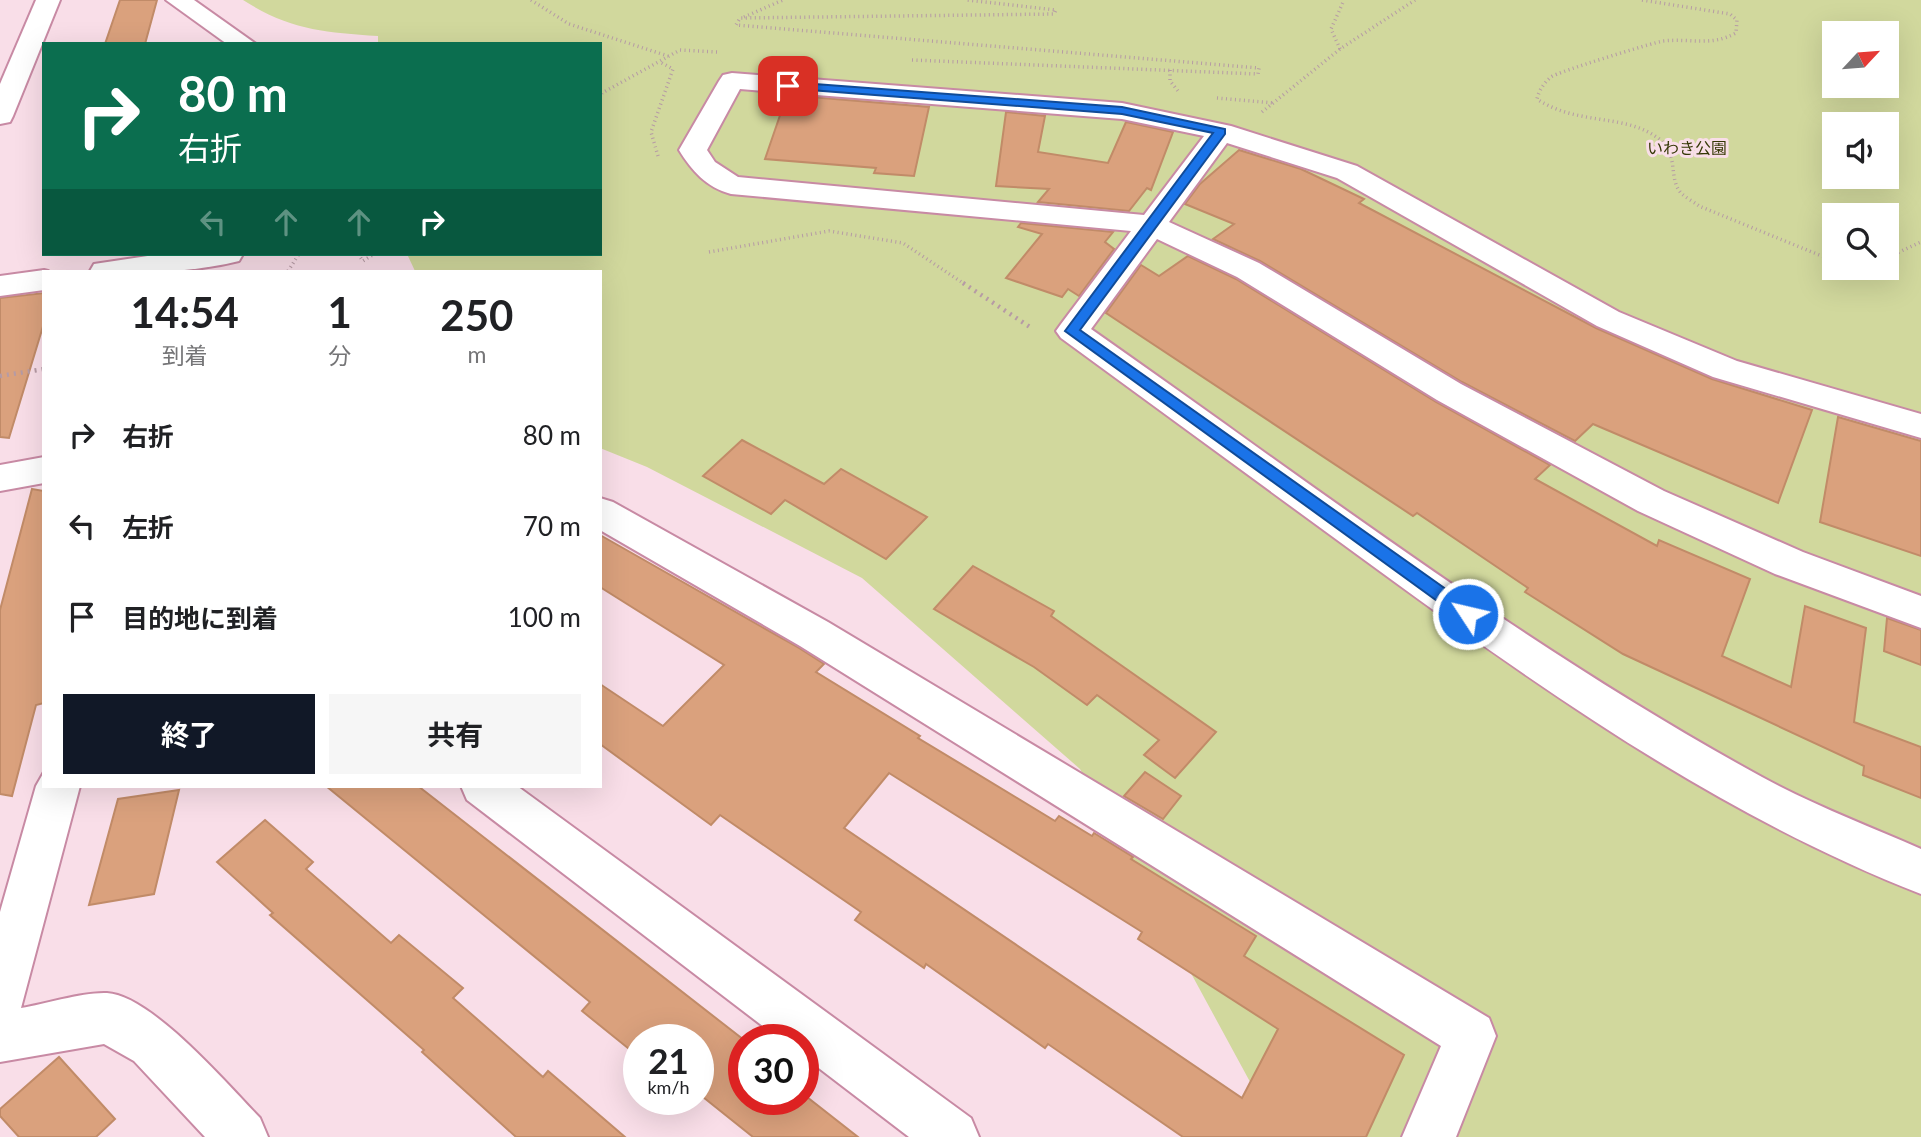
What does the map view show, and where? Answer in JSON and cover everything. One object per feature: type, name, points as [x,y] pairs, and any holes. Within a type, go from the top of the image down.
[{"type":"street","points":[[0,116],[48,0]]},
{"type":"street","points":[[178,0],[241,42]]},
{"type":"street","points":[[1921,426],[1725,369],[1608,319],[1348,172],[1225,133],[1122,111],[732,81],[693,150],[704,169],[732,185],[1149,224],[1248,270],[1449,392],[1651,500],[1789,563],[1921,612]]},
{"type":"street","points":[[1225,133],[1149,224],[1072,331],[1534,661],[1634,726],[1750,793],[1921,872]]},
{"type":"street","points":[[112,270],[214,256]]},
{"type":"street","points":[[0,286],[42,280]]},
{"type":"street","points":[[0,478],[42,470]]},
{"type":"street","points":[[602,513],[814,634],[1471,1036],[1429,1137]]},
{"type":"street","points":[[0,999],[57,788]]},
{"type":"street","points":[[486,788],[952,1137]]},
{"type":"street","points":[[0,1037],[108,1018],[152,1043],[241,1137]]},
{"type":"path","points":[[531,0],[569,24],[669,56]]},
{"type":"path","points":[[783,0],[740,18],[736,25],[1259,68],[1258,74],[905,60]]},
{"type":"path","points":[[740,18],[1054,14],[1056,10],[967,0]]},
{"type":"path","points":[[1340,49],[1331,29],[1343,0]]},
{"type":"path","points":[[1225,133],[1275,103],[1340,49],[1416,0]]},
{"type":"path","points":[[1642,0],[1730,14],[1737,20],[1736,33],[1719,42],[1665,41],[1640,45],[1600,62],[1553,75],[1539,90],[1537,99],[1558,113],[1636,128],[1663,141],[1672,156],[1674,173],[1681,192],[1699,206],[1822,256]]},
{"type":"path","points":[[602,95],[680,50],[719,52]]},
{"type":"path","points":[[1899,252],[1921,242]]},
{"type":"path","points":[[0,376],[42,369]]},
{"type":"green space","name":"いわき公園","points":[[243,0],[1921,0],[1921,1137],[1280,1137],[1080,769],[862,578],[647,467],[602,449],[602,270],[415,270],[408,256],[602,256],[602,42],[378,42],[378,36],[340,33],[292,24]]},
{"type":"building","points":[[120,0],[157,0],[146,42],[106,42]]},
{"type":"building","points":[[787,95],[929,107],[914,176],[874,173],[876,168],[765,159]]},
{"type":"building","points":[[1006,112],[1045,116],[1038,152],[1108,163],[1126,122],[1173,132],[1151,190],[1147,188],[1129,211],[1038,202],[1049,189],[996,186]]},
{"type":"building","points":[[1239,150],[1301,169],[1364,199],[1359,203],[1596,328],[1712,379],[1812,410],[1778,503],[1593,424],[1575,441],[1462,382],[1260,261],[1213,239],[1234,224],[1185,204],[1200,184]]},
{"type":"building","points":[[1021,223],[1113,232],[1105,242],[1114,249],[1079,296],[1068,289],[1062,297],[1006,278],[1042,234],[1018,227]]},
{"type":"building","points":[[1188,256],[1236,279],[1436,402],[1550,465],[1535,479],[1657,546],[1659,540],[1750,579],[1722,656],[1791,687],[1805,606],[1866,628],[1854,722],[1921,747],[1921,798],[1863,775],[1864,766],[1623,654],[1525,592],[1528,588],[1417,513],[1413,516],[1106,313],[1141,265],[1159,276]]},
{"type":"building","points":[[42,293],[42,330],[9,438],[0,437],[0,298]]},
{"type":"building","points":[[1838,417],[1921,441],[1921,556],[1820,522]]},
{"type":"building","points":[[742,440],[824,484],[841,469],[927,517],[886,559],[785,500],[771,514],[703,476]]},
{"type":"building","points":[[32,489],[42,491],[42,704],[36,705],[12,796],[0,794],[0,610]]},
{"type":"building","points":[[602,536],[799,648],[824,664],[816,672],[920,736],[918,738],[1055,821],[1059,816],[1092,836],[1094,833],[1256,936],[1244,956],[1404,1055],[1366,1137],[1183,1137],[1048,1044],[1045,1048],[926,964],[924,968],[855,920],[861,912],[720,815],[711,825],[602,745],[602,685],[663,726],[724,665],[602,588]],"holes":[[[889,773],[1142,932],[1138,939],[1278,1029],[1242,1098],[844,828]]]},
{"type":"building","points":[[973,566],[1054,611],[1051,616],[1216,732],[1175,778],[1144,755],[1159,740],[1097,695],[1087,705],[1034,667],[934,609]]},
{"type":"building","points":[[1887,618],[1921,630],[1921,665],[1884,651]]},
{"type":"building","points":[[1145,772],[1181,796],[1163,819],[1124,796]]},
{"type":"building","points":[[328,788],[421,788],[728,1028],[728,1115],[819,1115],[819,1106],[858,1137],[753,1137],[714,1106],[714,1024],[623,1024],[623,1044],[582,1011],[590,1002]]},
{"type":"building","points":[[179,790],[154,894],[89,905],[118,799]]},
{"type":"building","points":[[265,820],[313,862],[306,869],[391,943],[399,935],[463,988],[453,998],[543,1077],[548,1071],[625,1137],[516,1137],[422,1052],[424,1050],[270,915],[273,913],[217,862]]},
{"type":"building","points":[[59,1057],[115,1119],[96,1137],[19,1137],[0,1116],[0,1109]]},
{"type":"route","points":[[788,86],[1122,111],[1175,120],[1221,132],[1149,224],[1072,331],[1468,614]]}]
